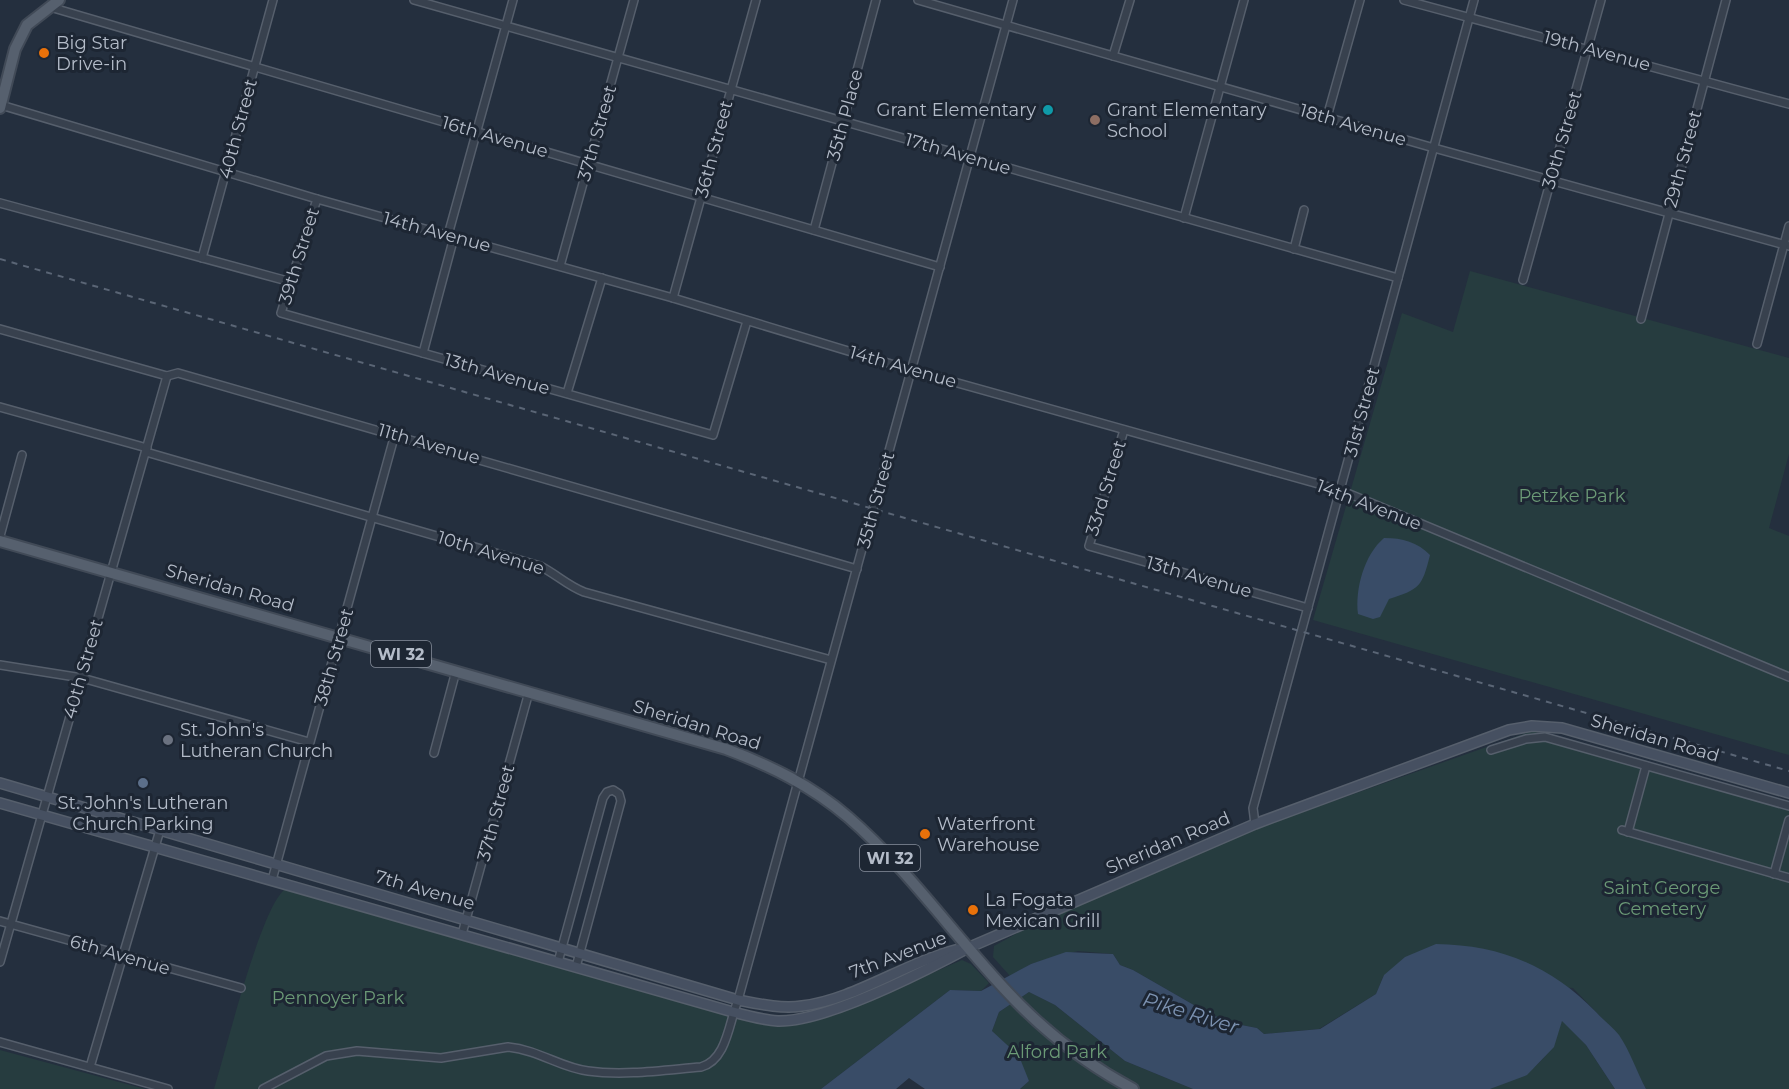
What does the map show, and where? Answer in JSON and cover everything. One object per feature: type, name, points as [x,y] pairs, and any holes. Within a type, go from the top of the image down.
[{"type":"main road","points":[[0,107],[15,49],[27,25],[59,0]]},
{"type":"main road","name":"Sheridan Road","points":[[0,538],[110,572],[340,636],[726,749],[798,781],[848,817],[885,852],[970,947]]},
{"type":"main road","name":"WI 32","points":[[970,947],[1021,1006],[1091,1064],[1133,1089]]},
{"type":"street","name":"40th Street","points":[[202,258],[273,0]]},
{"type":"street","name":"17th Avenue","points":[[414,0],[1398,278]]},
{"type":"street","points":[[423,353],[477,132],[513,0]]},
{"type":"street","name":"37th Street","points":[[560,266],[634,0]]},
{"type":"street","name":"36th Street","points":[[673,298],[756,0]]},
{"type":"street","name":"35th Place","points":[[814,230],[876,0]]},
{"type":"street","name":"18th Avenue","points":[[918,0],[1786,246]]},
{"type":"street","name":"35th Street","points":[[263,1089],[326,1056],[357,1051],[441,1058],[508,1047],[530,1050],[588,1071],[701,1067],[712,1063],[718,1055],[738,1000],[1013,0]]},
{"type":"street","points":[[1113,56],[1130,0]]},
{"type":"street","points":[[1184,218],[1244,0]]},
{"type":"street","points":[[1327,117],[1360,0]]},
{"type":"street","name":"19th Avenue","points":[[1404,0],[1789,104]]},
{"type":"street","name":"31st Street","points":[[1255,824],[1254,808],[1474,0]]},
{"type":"street","name":"30th Street","points":[[1522,280],[1601,0]]},
{"type":"street","name":"29th Street","points":[[1641,319],[1726,0]]},
{"type":"street","name":"16th Avenue","points":[[49,7],[940,267]]},
{"type":"street","name":"14th Avenue","points":[[0,107],[317,199],[673,298],[911,370],[1340,490],[1789,677]]},
{"type":"street","name":"39th Street","points":[[281,313],[317,199]]},
{"type":"street","points":[[0,203],[291,282]]},
{"type":"street","points":[[1294,249],[1304,210]]},
{"type":"street","points":[[1757,344],[1786,246],[1789,226]]},
{"type":"street","points":[[567,393],[602,278]]},
{"type":"street","name":"13th Avenue","points":[[281,313],[713,435],[747,321]]},
{"type":"street","name":"11th Avenue","points":[[0,329],[167,375],[178,373],[857,569]]},
{"type":"street","name":"40th Street","points":[[0,962],[167,375]]},
{"type":"street","name":"10th Avenue","points":[[0,407],[540,566],[559,575],[572,588],[584,592],[831,660]]},
{"type":"street","name":"33rd Street","points":[[1089,546],[1124,430]]},
{"type":"street","name":"38th Street","points":[[272,880],[395,434]]},
{"type":"street","points":[[0,538],[22,455]]},
{"type":"street","name":"13th Avenue","points":[[1089,546],[1308,608]]},
{"type":"street","points":[[0,664],[82,678],[309,742]]},
{"type":"street","points":[[434,753],[456,671]]},
{"type":"street","name":"37th Street","points":[[462,934],[528,692]]},
{"type":"street","name":"Sheridan Road","points":[[970,947],[1255,824],[1499,733],[1532,726],[1562,729],[1789,793]]},
{"type":"street","points":[[1491,750],[1526,739],[1545,737],[1789,807]]},
{"type":"street","points":[[1646,766],[1625,831],[1789,878]]},
{"type":"street","name":"7th Avenue","points":[[0,783],[738,1000],[770,1006],[802,1006],[836,997],[933,955],[970,947]]},
{"type":"street","points":[[558,962],[603,798],[607,792],[613,790],[620,794],[621,801],[576,967]]},
{"type":"street","name":"7th Avenue","points":[[0,803],[733,1012],[779,1021],[805,1018],[840,1007],[930,968],[970,947]]},
{"type":"street","points":[[1774,874],[1789,820]]},
{"type":"street","points":[[90,1067],[160,830]]},
{"type":"street","name":"6th Avenue","points":[[0,921],[241,988]]},
{"type":"street","points":[[0,1042],[168,1089]]},
{"type":"green space","name":"Petzke Park","points":[[1470,271],[1789,358],[1789,454],[1769,528],[1789,536],[1789,755],[1313,620],[1402,313],[1453,332]]},
{"type":"green space","name":"Saint George Cemetery","points":[[1532,731],[1789,801],[1789,1089],[1646,1089],[1619,1036],[1573,988],[1384,975],[1376,994],[1319,1029],[1264,1034],[1257,1028],[1231,1023],[1206,1012],[1133,970],[1120,965],[1113,954],[1078,951],[1031,964],[1010,976],[993,957],[994,946],[1034,924],[1257,828]]},
{"type":"green space","name":"Pennoyer Park","points":[[285,889],[751,1022],[791,1025],[835,1015],[962,960],[971,964],[989,983],[981,991],[950,990],[821,1089],[214,1089],[255,951],[275,902]]},
{"type":"green space","name":"Alford Park","points":[[1029,992],[1055,1005],[1125,1061],[1193,1089],[1020,1089],[1029,1081],[992,1031],[999,1012]]},
{"type":"green space","points":[[1562,1020],[1586,1045],[1615,1089],[1490,1089],[1528,1072],[1537,1065],[1551,1047]]},
{"type":"green space","points":[[0,1050],[145,1089],[0,1089]]},
{"type":"water","points":[[1384,538],[1409,542],[1430,555],[1425,574],[1418,585],[1389,599],[1380,617],[1373,619],[1358,614],[1358,594],[1366,563]]},
{"type":"water","name":"Pike River","points":[[1436,944],[1460,945],[1503,954],[1524,961],[1561,982],[1579,996],[1619,1035],[1646,1089],[1615,1089],[1586,1045],[1562,1021],[1554,1047],[1527,1075],[1490,1089],[1193,1089],[1125,1061],[1055,1005],[1029,992],[999,1012],[992,1031],[1019,1056],[1029,1081],[1020,1089],[925,1089],[909,1078],[896,1089],[821,1089],[950,990],[981,991],[1031,964],[1066,952],[1113,954],[1120,965],[1133,970],[1206,1012],[1231,1023],[1257,1028],[1264,1034],[1320,1029],[1376,994],[1384,975],[1405,957]]},
{"type":"railway","points":[[0,259],[1789,771]]},
{"type":"place","name":"Big Star Drive-in","points":[[44,53]]},
{"type":"place","name":"Grant Elementary","points":[[1048,110]]},
{"type":"place","name":"Grant Elementary School","points":[[1095,120]]},
{"type":"place","name":"St. John's Lutheran Church","points":[[168,740]]},
{"type":"place","name":"St. John's Lutheran Church Parking","points":[[143,783]]},
{"type":"place","name":"Waterfront Warehouse","points":[[925,834]]},
{"type":"place","name":"La Fogata Mexican Grill","points":[[973,910]]}]
